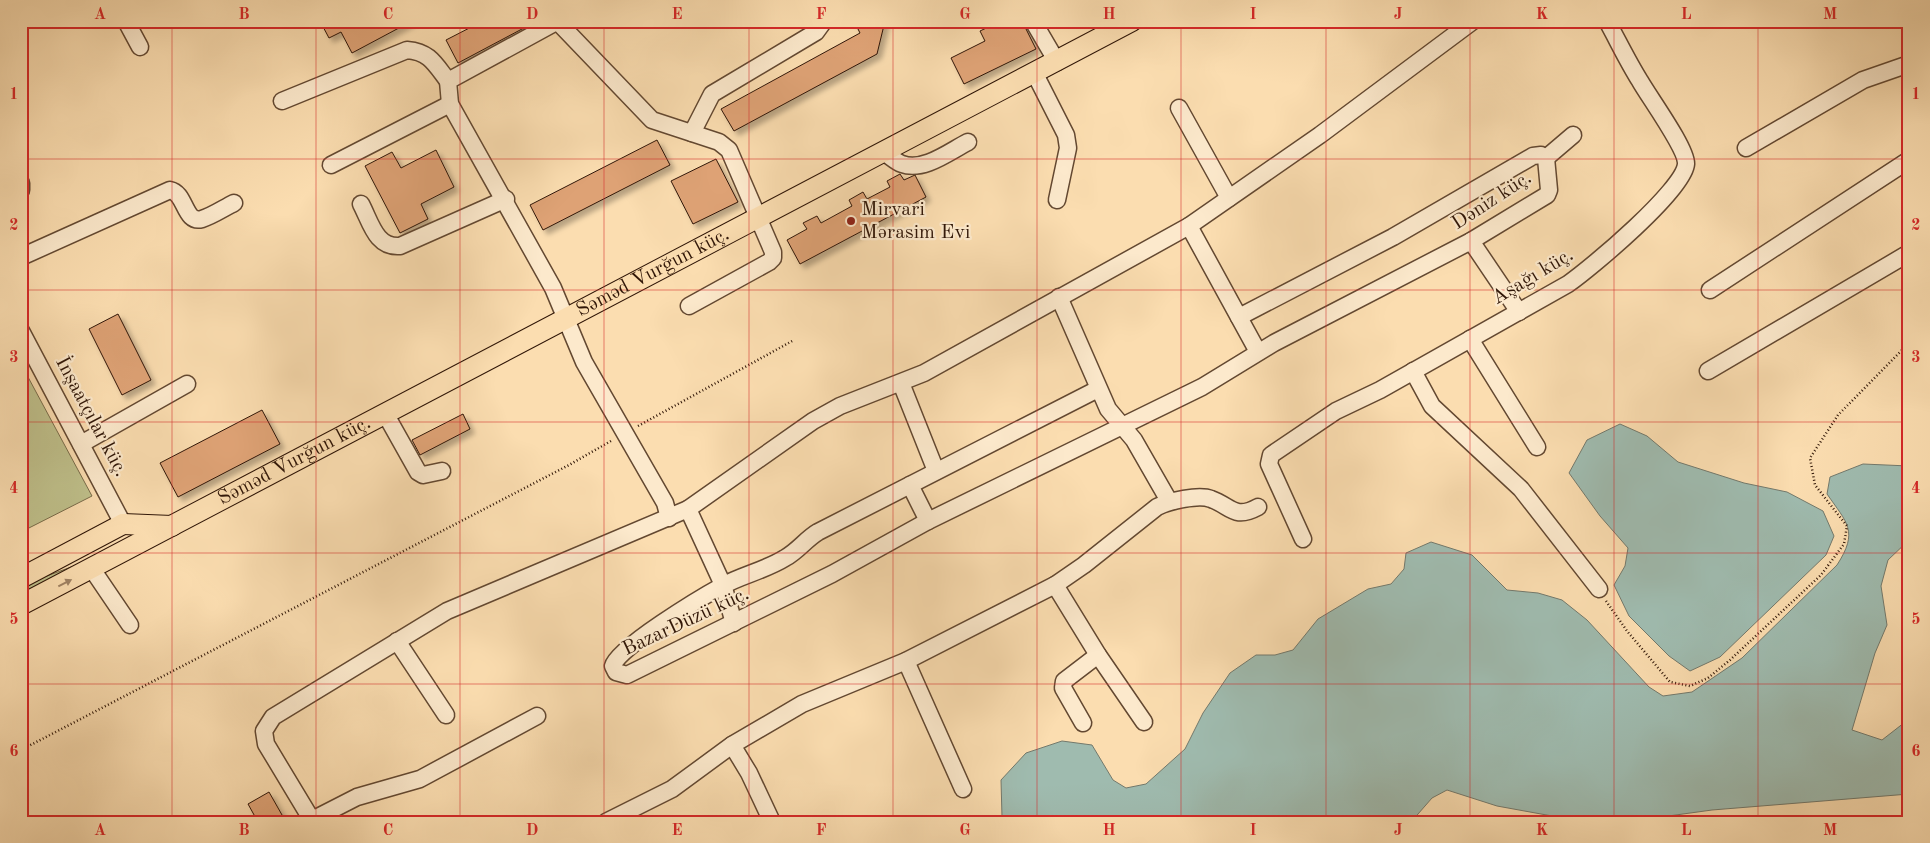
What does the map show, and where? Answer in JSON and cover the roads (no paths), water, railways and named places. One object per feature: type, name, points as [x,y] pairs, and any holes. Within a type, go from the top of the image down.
[{"type":"main road","name":"Səməd Vurğun küç.","points":[[133,547],[566,321],[1132,21]]},
{"type":"main road","points":[[21,578],[123,524],[174,526]]},
{"type":"main road","points":[[21,605],[133,547],[123,524]]},
{"type":"street","points":[[126,21],[140,47]]},
{"type":"street","points":[[448,81],[557,21],[652,120],[719,142],[729,150],[774,252],[773,258],[689,306]]},
{"type":"street","points":[[692,133],[712,94],[816,32],[824,21]]},
{"type":"street","points":[[1034,21],[1057,62]]},
{"type":"street","points":[[537,716],[420,779],[357,797],[313,821],[266,744],[264,731],[273,717],[447,612],[688,510],[813,421],[840,406],[901,383],[1189,226],[1402,75],[1473,21]]},
{"type":"street","name":"Aşağı küç.","points":[[1303,539],[1269,464],[1271,455],[1348,403],[1380,390],[1519,312],[1585,272],[1670,193],[1682,174],[1686,164],[1679,146],[1607,21]]},
{"type":"street","points":[[282,101],[407,50],[420,51],[428,56],[448,81],[450,104],[506,199],[553,288],[584,362],[665,503],[668,518]]},
{"type":"street","points":[[1746,148],[1863,80],[1909,64]]},
{"type":"street","points":[[1035,74],[1066,135],[1068,148],[1057,200]]},
{"type":"street","points":[[331,165],[450,104]]},
{"type":"street","points":[[1179,108],[1229,198]]},
{"type":"street","points":[[1546,158],[1572,135]]},
{"type":"street","points":[[885,153],[900,164],[911,166],[925,164],[968,142]]},
{"type":"street","name":"Dəniz küç.","points":[[1121,426],[1202,387],[1258,352],[1471,241],[1547,195],[1549,190],[1546,158],[1541,155],[1533,156],[1393,237],[1240,317]]},
{"type":"street","points":[[1710,290],[1909,160]]},
{"type":"street","points":[[21,183],[21,190]]},
{"type":"street","points":[[21,257],[170,190],[175,191],[190,216],[195,220],[202,220],[234,203]]},
{"type":"street","points":[[361,204],[381,243],[390,247],[400,246],[506,199]]},
{"type":"street","points":[[1189,226],[1258,352]]},
{"type":"street","points":[[1471,241],[1519,312]]},
{"type":"street","points":[[1708,371],[1909,253]]},
{"type":"street","points":[[1060,297],[1110,414],[1134,440],[1169,501]]},
{"type":"street","name":"İnşaatçılar küç.","points":[[21,331],[123,524]]},
{"type":"street","points":[[1470,339],[1536,448]]},
{"type":"street","points":[[1413,370],[1432,406],[1521,489],[1598,589]]},
{"type":"street","points":[[901,383],[936,471]]},
{"type":"street","points":[[81,444],[187,384]]},
{"type":"street","name":"BazarDüzü küç.","points":[[1098,389],[818,532],[786,558],[723,585],[667,620],[620,653],[613,666],[620,675],[627,675],[734,624],[832,574],[928,521],[1121,426]]},
{"type":"street","points":[[386,415],[418,472],[423,474],[442,471]]},
{"type":"street","points":[[910,485],[928,521]]},
{"type":"street","points":[[606,822],[635,816],[732,745],[802,704],[906,661],[1055,585],[1084,565],[1139,519],[1169,501],[1203,497],[1212,499],[1220,505],[1240,513],[1248,513],[1258,507]]},
{"type":"street","points":[[688,510],[723,585],[734,624]]},
{"type":"street","points":[[92,569],[130,624]]},
{"type":"street","points":[[1055,585],[1098,655],[1144,722]]},
{"type":"street","points":[[397,641],[446,715]]},
{"type":"street","points":[[1083,723],[1062,688],[1064,681],[1098,655]]},
{"type":"street","points":[[906,661],[963,789]]},
{"type":"street","points":[[732,745],[749,773],[772,822]]},
{"type":"place","name":"Mirvari Mərasim Evi","points":[[851,221]]}]
